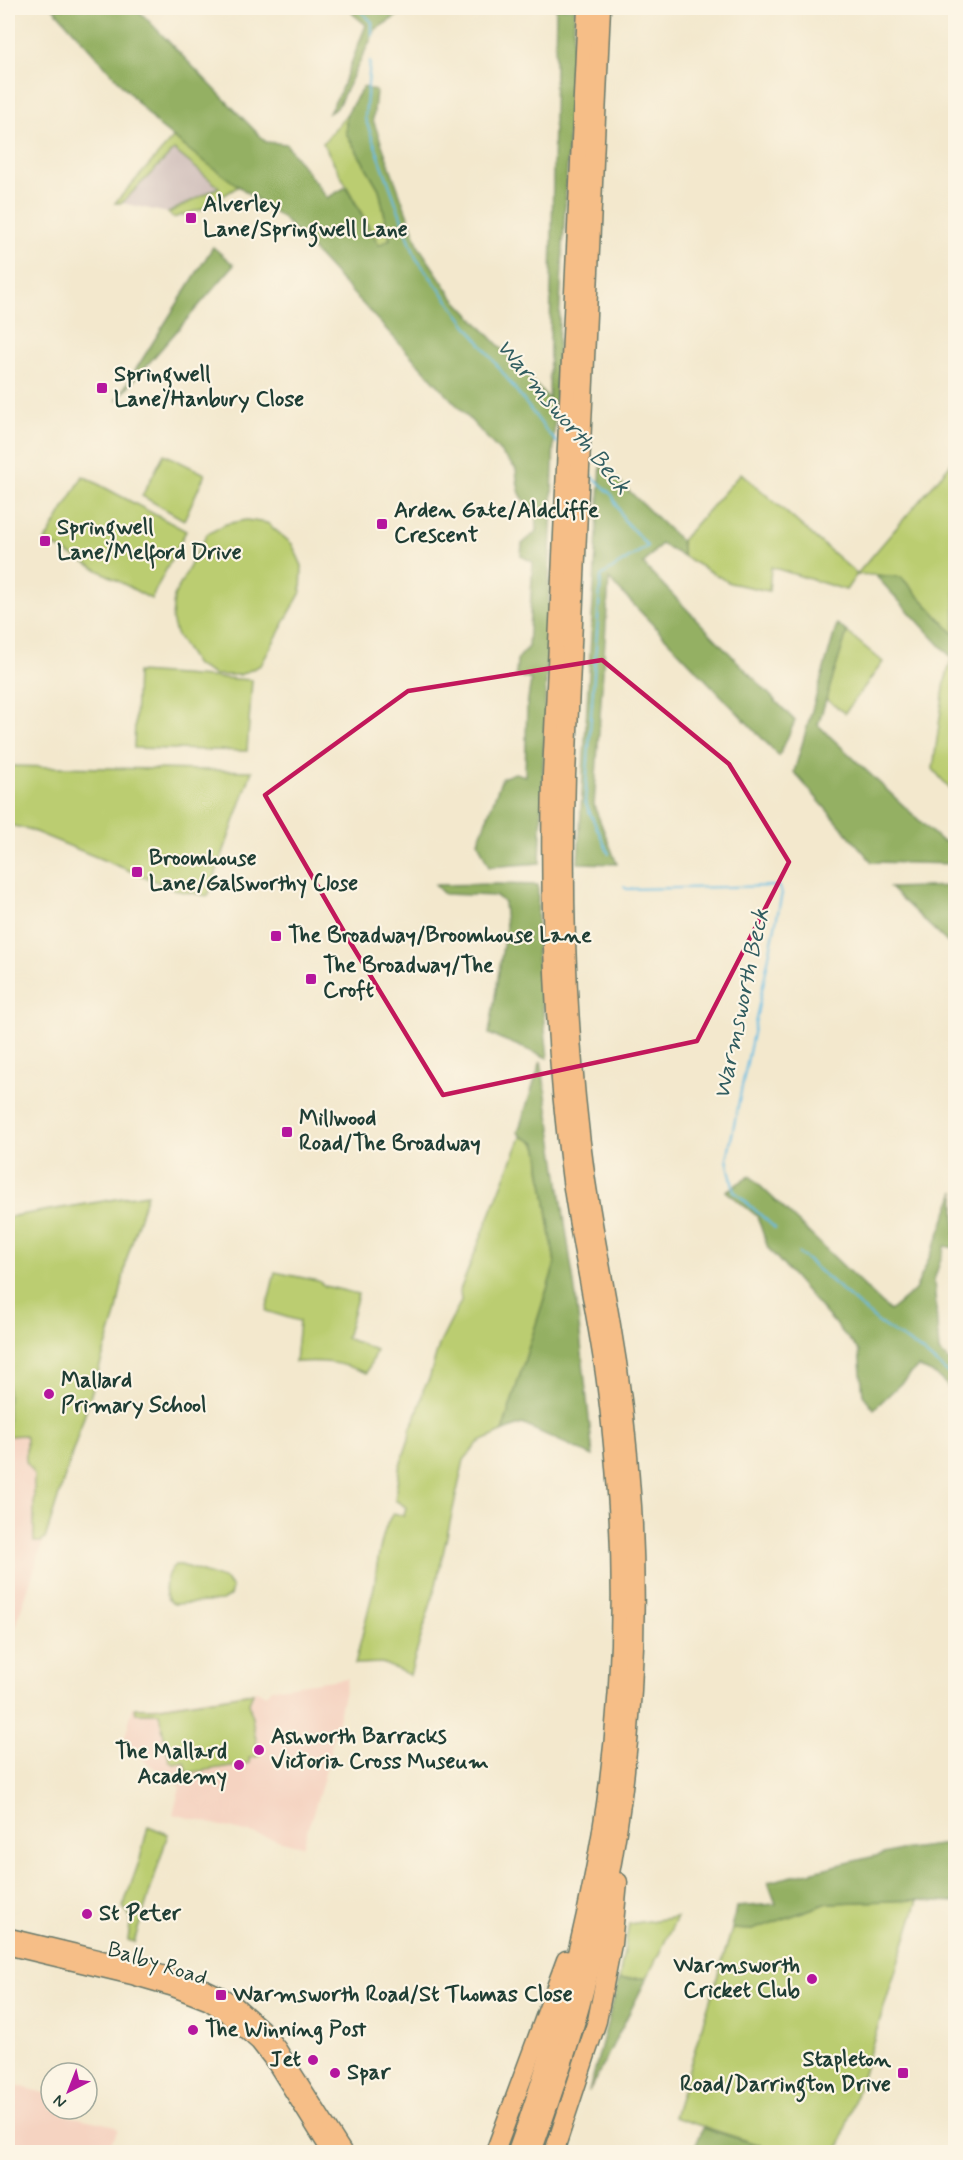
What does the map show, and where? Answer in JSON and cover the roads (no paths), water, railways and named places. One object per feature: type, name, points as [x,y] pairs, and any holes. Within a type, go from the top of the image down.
[{"type":"highway","points":[[517,2152],[556,2036],[582,1940],[618,1768],[634,1651],[632,1508],[618,1369],[586,1183],[579,1125],[566,957],[564,839],[587,8]]},
{"type":"highway","points":[[574,458],[601,8]]},
{"type":"highway","points":[[495,2152],[569,1953],[618,1768]]},
{"type":"highway","points":[[532,2152],[569,2043],[588,1974],[614,1850],[618,1768]]},
{"type":"highway","points":[[554,2152],[587,2056],[612,1944],[624,1840],[618,1768]]},
{"type":"main road","name":"Balby Road","points":[[8,1935],[154,1971],[202,1986],[221,1995],[248,2015],[278,2048],[344,2152]]},
{"type":"main road","name":"Balby Road","points":[[8,1947],[172,1988],[208,2002],[226,2014],[258,2042],[276,2065],[330,2152]]},
{"type":"waterway","name":"Warmsworth Beck","points":[[357,8],[372,22],[372,37]]},
{"type":"waterway","name":"Warmsworth Beck","points":[[370,62],[365,118],[416,258],[558,443]]},
{"type":"waterway","name":"Warmsworth Beck","points":[[588,472],[612,495],[624,520],[648,546],[601,576],[585,802],[609,854]]},
{"type":"waterway","name":"Warmsworth Beck","points":[[624,887],[627,889],[778,886],[782,893],[727,1159],[734,1191],[775,1228]]},
{"type":"waterway","name":"Warmsworth Beck","points":[[799,1253],[879,1323],[919,1349],[956,1380]]},
{"type":"place","name":"Alverley Lane/Springwell Lane","points":[[191,218]]},
{"type":"place","name":"Springwell Lane/Hanbury Close","points":[[102,388]]},
{"type":"place","name":"Arden Gate/Aldcliffe Crescent","points":[[382,524]]},
{"type":"place","name":"Springwell Lane/Melford Drive","points":[[45,541]]},
{"type":"place","name":"Broomhouse Lane/Galsworthy Close","points":[[137,872]]},
{"type":"place","name":"The Broadway/Broomhouse Lane","points":[[276,936]]},
{"type":"place","name":"The Broadway/The Croft","points":[[311,979]]},
{"type":"place","name":"Millwood Road/The Broadway","points":[[287,1132]]},
{"type":"place","name":"Mallard Primary School","points":[[49,1394]]},
{"type":"place","name":"Ashworth Barracks Victoria Cross Museum","points":[[259,1750]]},
{"type":"place","name":"The Mallard Academy","points":[[239,1765]]},
{"type":"place","name":"St Peter","points":[[87,1914]]},
{"type":"place","name":"Warmsworth Cricket Club","points":[[812,1979]]},
{"type":"place","name":"Warmsworth Road/St Thomas Close","points":[[221,1995]]},
{"type":"place","name":"The Winning Post","points":[[193,2030]]},
{"type":"place","name":"Jet","points":[[313,2060]]},
{"type":"place","name":"Spar","points":[[335,2073]]},
{"type":"place","name":"Stapleton Road/Darrington Drive","points":[[903,2073]]}]
